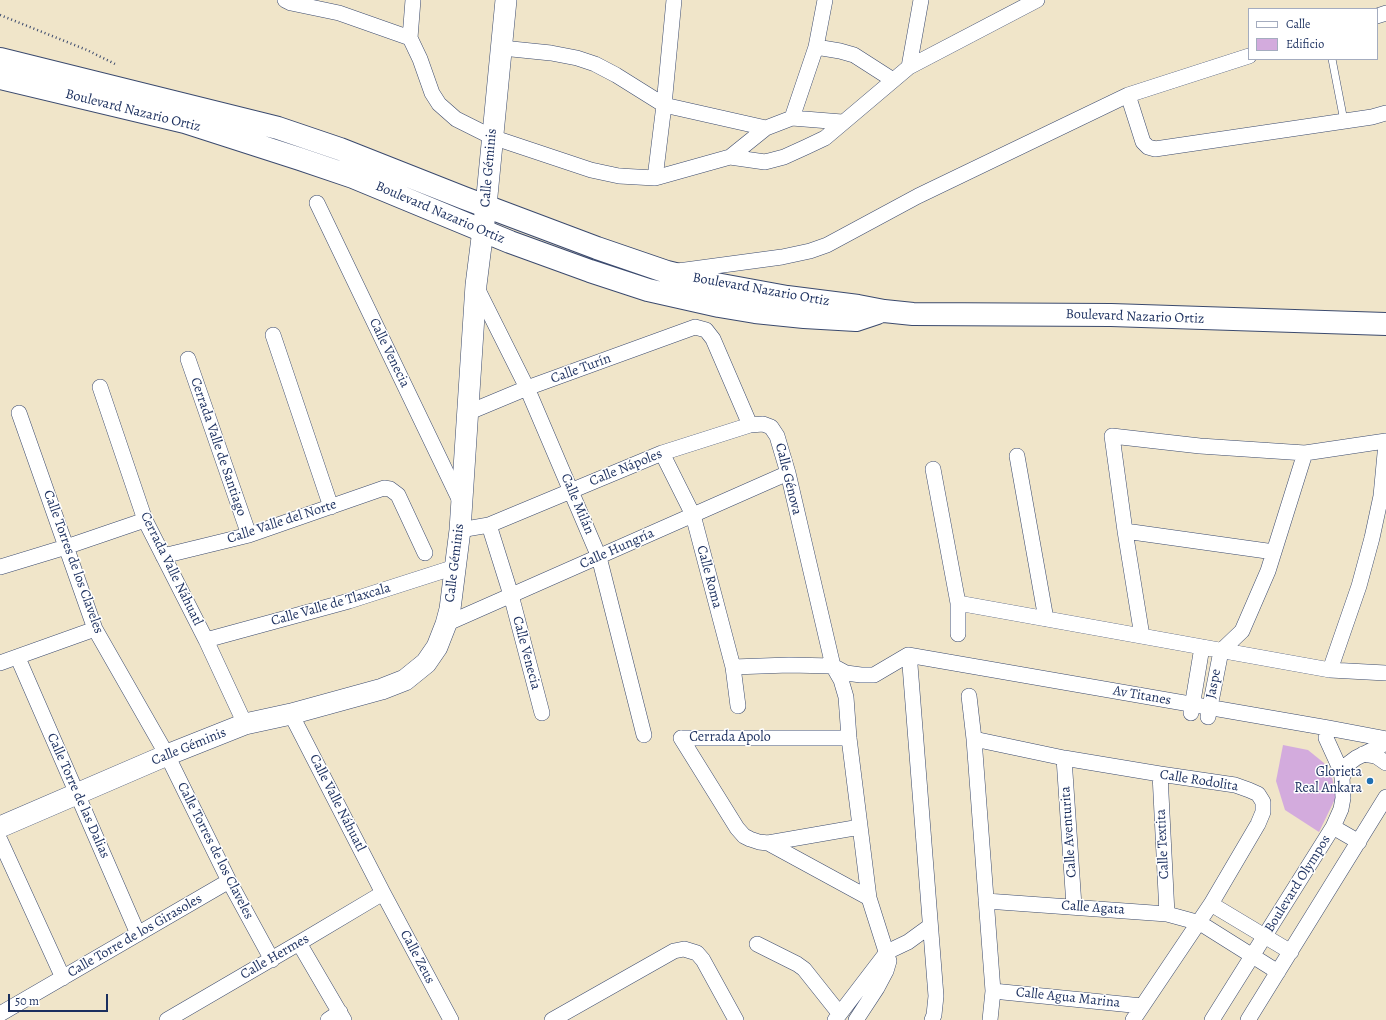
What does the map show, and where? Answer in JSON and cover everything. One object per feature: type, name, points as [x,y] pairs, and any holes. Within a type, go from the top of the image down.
[{"type":"main road","name":"Boulevard Nazario Ortiz","points":[[0,59],[278,128],[340,149],[597,248],[667,272],[716,284],[787,297],[913,314],[1111,315],[1386,324]]},
{"type":"main road","name":"Boulevard Nazario Ortiz","points":[[0,78],[185,122],[228,136],[353,177],[483,231],[648,290],[719,306],[755,312],[804,317],[856,320],[884,311]]},
{"type":"street","points":[[285,0],[291,3],[339,13],[410,38]]},
{"type":"street","points":[[413,0],[410,38],[420,59],[432,93],[439,104],[456,119],[492,137],[591,170],[619,176],[655,178],[730,157],[766,128],[792,118],[842,122]]},
{"type":"street","name":"Calle Géminis","points":[[0,826],[167,755],[245,724],[291,714],[382,689],[406,680],[426,663],[438,647],[446,624],[460,530],[476,285],[486,206],[506,0]]},
{"type":"street","points":[[655,178],[664,105],[674,0]]},
{"type":"street","points":[[792,118],[816,47],[825,0]]},
{"type":"street","points":[[909,67],[921,0]]},
{"type":"street","points":[[730,157],[765,162],[784,157],[825,138],[842,122],[909,67],[1037,0]]},
{"type":"street","points":[[816,47],[854,55],[893,80]]},
{"type":"street","points":[[502,48],[551,53],[577,58],[595,64],[616,75],[664,105],[766,128]]},
{"type":"street","points":[[667,272],[782,257],[810,251],[827,245],[918,196],[1128,96],[1248,56]]},
{"type":"street","points":[[1128,96],[1143,142],[1148,147],[1155,149],[1372,117],[1386,112]]},
{"type":"street","name":"Calle Venecia","points":[[317,203],[462,503]]},
{"type":"street","name":"Calle Milán","points":[[476,285],[527,388],[599,556],[644,735]]},
{"type":"street","name":"Calle Turín","points":[[467,413],[527,388],[695,327],[706,330],[713,339],[750,425]]},
{"type":"street","points":[[273,335],[331,507]]},
{"type":"street","name":"Cerrada Valle de Santiago","points":[[188,359],[249,535]]},
{"type":"street","name":"Cerrada Valle Náhuatl","points":[[100,387],[145,520],[206,640],[245,724]]},
{"type":"street","name":"Calle Torres de los Claveles","points":[[19,413],[95,629],[167,755],[229,881],[272,960]]},
{"type":"street","name":"Calle Génova","points":[[750,425],[764,424],[771,427],[777,436],[788,473],[833,666],[841,680],[846,697],[849,738]]},
{"type":"street","name":"Calle Nápoles","points":[[460,530],[489,525],[662,453],[750,425]]},
{"type":"street","points":[[1142,636],[1125,531],[1112,436],[1200,446],[1305,453],[1386,442],[1381,496],[1372,538],[1359,586],[1330,670]]},
{"type":"street","name":"Calle Roma","points":[[662,453],[693,515],[733,667],[738,706]]},
{"type":"street","points":[[1221,651],[1242,631],[1268,571],[1305,453]]},
{"type":"street","points":[[1017,456],[1046,619]]},
{"type":"street","points":[[933,470],[958,604],[958,634]]},
{"type":"street","name":"Calle Hungría","points":[[446,624],[788,473]]},
{"type":"street","name":"Calle Valle del Norte","points":[[163,556],[249,535],[384,488],[390,489],[398,495],[425,553]]},
{"type":"street","points":[[0,567],[66,547],[145,520]]},
{"type":"street","name":"Calle Venecia","points":[[489,525],[511,595],[542,713]]},
{"type":"street","points":[[1125,531],[1274,552]]},
{"type":"street","name":"Calle Valle de Tlaxcala","points":[[206,640],[349,601],[455,567]]},
{"type":"street","points":[[958,604],[1330,670],[1386,673]]},
{"type":"street","points":[[0,663],[18,658],[95,629]]},
{"type":"street","name":"Jaspe","points":[[1191,709],[1202,647]]},
{"type":"street","name":"Jaspe","points":[[1209,712],[1221,651]]},
{"type":"street","name":"Calle Torre de las Dalias","points":[[18,658],[138,934]]},
{"type":"street","points":[[733,667],[789,665],[833,666],[846,672],[861,675],[874,675],[904,663],[936,996],[932,1020]]},
{"type":"street","name":"Av Titanes","points":[[904,663],[967,676],[1135,703],[1191,709],[1328,728],[1380,746]]},
{"type":"street","points":[[969,696],[974,739],[993,991],[990,1020]]},
{"type":"street","name":"Av Titanes","points":[[1209,712],[1326,738],[1380,746]]},
{"type":"street","name":"Calle Valle Náhuatl","points":[[291,714],[383,893]]},
{"type":"street","name":"Cerrada Apolo","points":[[849,738],[681,738],[737,828],[744,836],[750,839],[759,842],[768,842],[860,827]]},
{"type":"street","points":[[849,738],[869,898],[889,960],[886,971],[856,1020]]},
{"type":"street","name":"Boulevard Olympos","points":[[1212,1020],[1333,827],[1341,809],[1343,798],[1341,771],[1326,738]]},
{"type":"street","name":"Calle Rodolita","points":[[974,739],[1064,758],[1235,785],[1258,794],[1263,802],[1263,812],[1258,824],[1200,923],[1133,1020]]},
{"type":"street","points":[[1380,746],[1376,756],[1386,763]]},
{"type":"street","points":[[1342,778],[1348,764],[1356,758],[1380,746]]},
{"type":"street","name":"Calle Aventurita","points":[[1064,758],[1074,906]]},
{"type":"street","name":"Calle Textita","points":[[1160,774],[1167,914]]},
{"type":"street","points":[[1248,1020],[1386,797]]},
{"type":"street","points":[[1333,827],[1359,842]]},
{"type":"street","points":[[0,840],[63,978]]},
{"type":"street","name":"Cerrada Apolo","points":[[768,842],[869,898]]},
{"type":"street","name":"Calle Torre de los Girasoles","points":[[0,1014],[229,881]]},
{"type":"street","name":"Calle Hermes","points":[[167,1020],[272,960],[383,893]]},
{"type":"street","name":"Calle Zeus","points":[[383,893],[451,1020]]},
{"type":"street","name":"Calle Agata","points":[[986,900],[1167,914],[1200,923],[1278,972]]},
{"type":"street","points":[[1211,904],[1291,952]]},
{"type":"street","points":[[757,944],[804,969],[837,1016],[887,952],[908,942],[930,926]]},
{"type":"street","points":[[300,943],[337,1017]]},
{"type":"street","points":[[552,1020],[674,951],[684,949],[697,953],[703,960],[731,1018]]},
{"type":"street","name":"Calle Agua Marina","points":[[993,991],[1142,1006]]},
{"type":"lane","points":[[1332,60],[1344,120]]},
{"type":"path","points":[[0,15],[87,50],[117,66]]},
{"type":"building","points":[[1283,745],[1308,750],[1324,763],[1332,777],[1336,797],[1319,832],[1285,810],[1276,781]]},
{"type":"place","name":"Glorieta Real Ankara","points":[[1370,781]]}]
